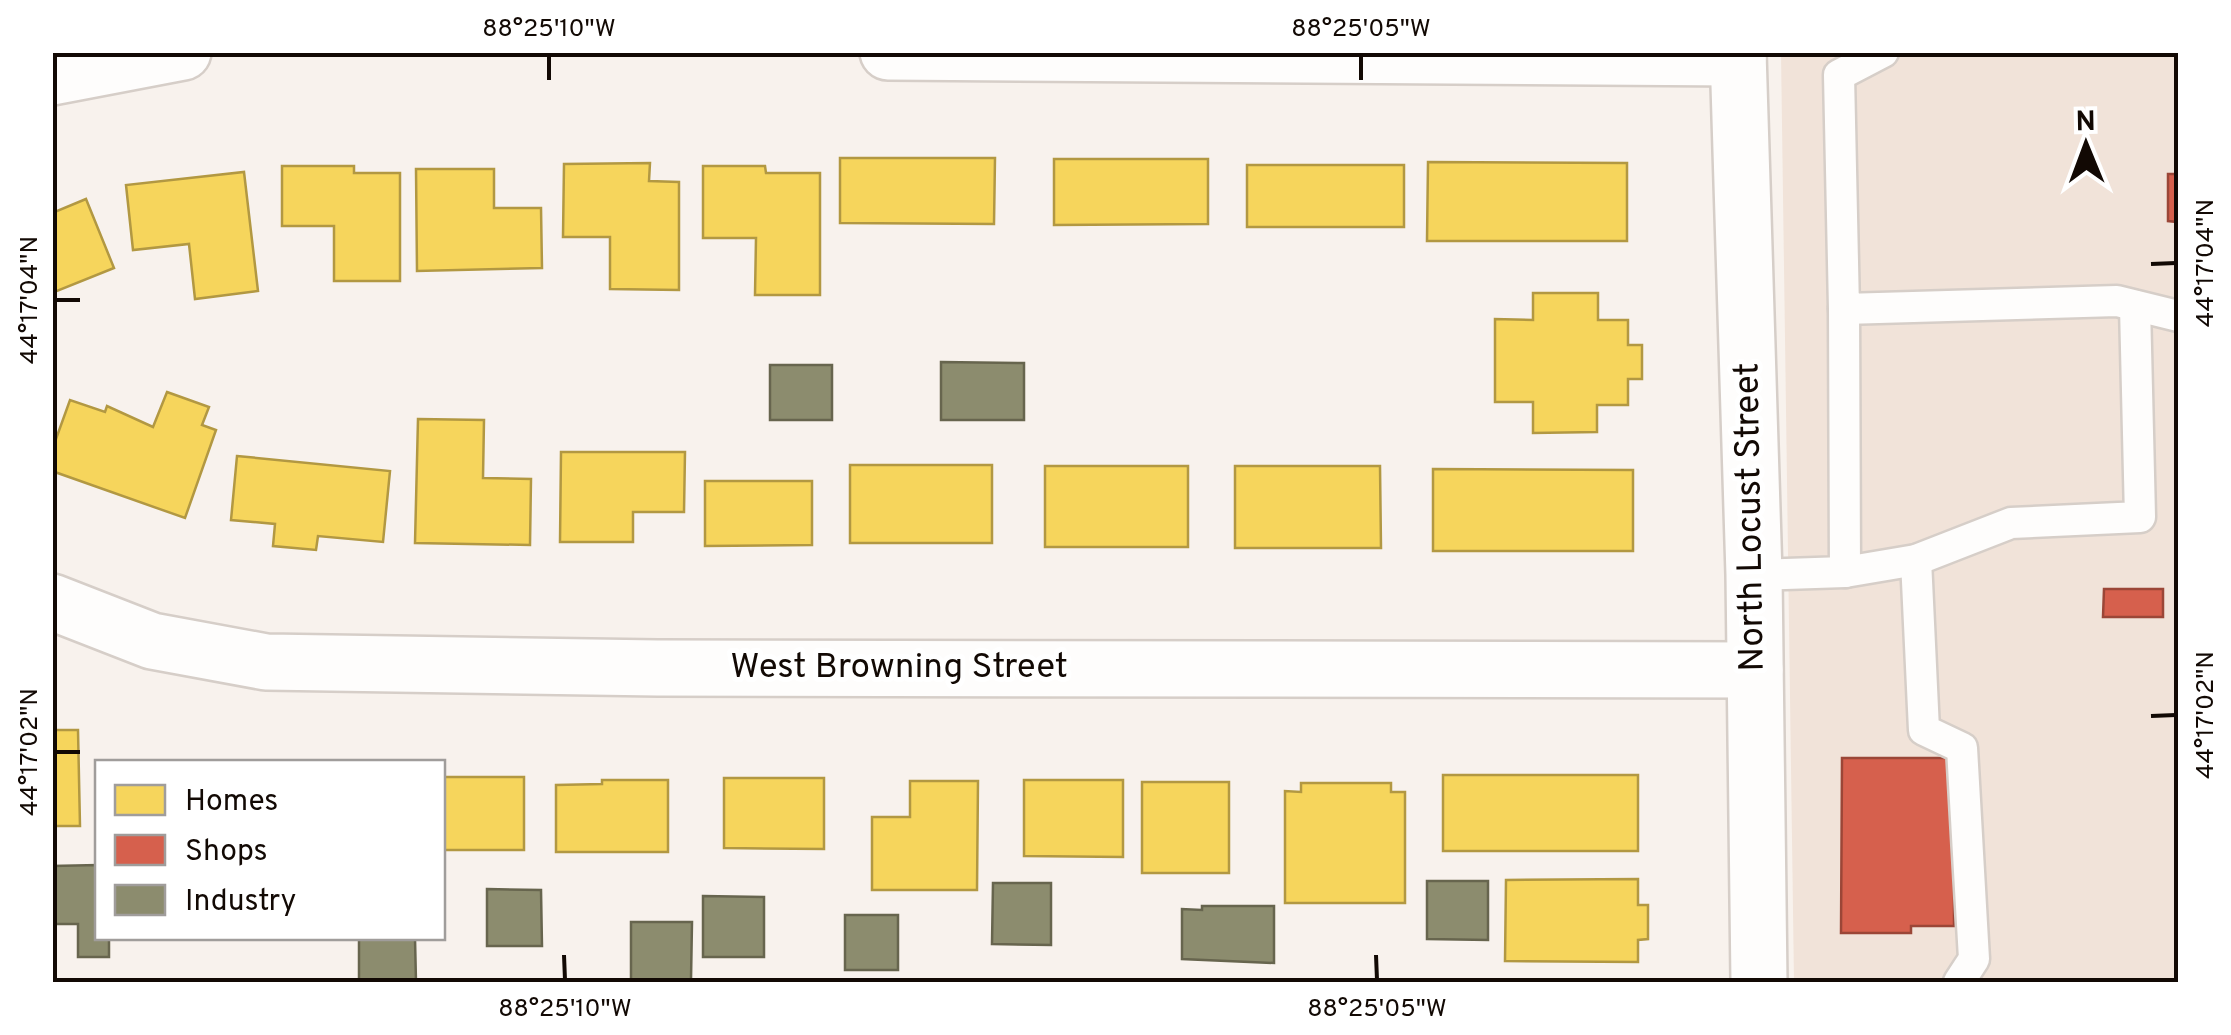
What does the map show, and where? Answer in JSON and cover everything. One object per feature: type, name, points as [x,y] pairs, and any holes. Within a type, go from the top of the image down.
[{"type":"street","points":[[52,76],[183,52]]},
{"type":"street","points":[[888,52],[1738,55]]},
{"type":"street","name":"North Locust Street","points":[[1738,55],[1754,576],[1759,982]]},
{"type":"street","name":"West Browning Street","points":[[52,602],[152,641],[266,662],[658,668],[1755,670]]},
{"type":"lane","points":[[1846,572],[1839,75],[1883,52]]},
{"type":"lane","points":[[1844,309],[2116,301],[2178,316]]},
{"type":"lane","points":[[1754,576],[1846,572],[1916,560],[2010,523],[2140,517],[2135,306]]},
{"type":"lane","points":[[1916,560],[1924,730],[1962,748],[1974,959],[1958,982]]},
{"type":"shaded area","points":[[1781,53],[2178,53],[2178,982],[1794,982]]},
{"type":"building: Homes","points":[[840,158],[995,158],[994,224],[840,223]]},
{"type":"building: Homes","points":[[1054,159],[1208,159],[1208,224],[1054,225]]},
{"type":"building: Homes","points":[[1428,162],[1627,163],[1627,241],[1427,241]]},
{"type":"building: Homes","points":[[650,163],[649,181],[679,182],[679,290],[610,289],[610,237],[563,237],[564,164]]},
{"type":"building: Homes","points":[[1247,165],[1404,165],[1404,227],[1247,227]]},
{"type":"building: Homes","points":[[282,166],[354,166],[354,173],[400,173],[400,281],[334,281],[334,226],[282,226]]},
{"type":"building: Homes","points":[[703,166],[765,166],[766,173],[820,173],[820,295],[755,295],[756,238],[703,238]]},
{"type":"building: Homes","points":[[416,169],[494,169],[494,208],[541,208],[542,268],[417,271]]},
{"type":"building: Homes","points":[[244,172],[258,291],[195,299],[189,244],[133,250],[126,185]]},
{"type":"building: Homes","points":[[86,199],[114,268],[52,293],[52,213]]},
{"type":"building: Homes","points":[[1533,293],[1598,293],[1598,320],[1628,320],[1628,345],[1642,345],[1642,379],[1628,379],[1628,405],[1597,405],[1597,432],[1533,433],[1533,402],[1495,402],[1495,319],[1533,320]]},
{"type":"building: Homes","points":[[167,392],[209,407],[202,425],[216,430],[185,518],[52,471],[52,450],[70,400],[105,412],[107,406],[153,427]]},
{"type":"building: Homes","points":[[418,419],[484,420],[483,478],[531,479],[530,545],[415,543]]},
{"type":"building: Homes","points":[[561,452],[685,452],[684,512],[633,512],[633,542],[560,542]]},
{"type":"building: Homes","points":[[237,456],[390,471],[383,542],[318,536],[316,550],[273,546],[275,524],[231,520]]},
{"type":"building: Homes","points":[[850,465],[992,465],[992,543],[850,543]]},
{"type":"building: Homes","points":[[1045,466],[1188,466],[1188,547],[1045,547]]},
{"type":"building: Homes","points":[[1235,466],[1380,466],[1381,548],[1235,548]]},
{"type":"building: Homes","points":[[1433,469],[1633,470],[1633,551],[1433,551]]},
{"type":"building: Homes","points":[[705,481],[812,481],[812,545],[705,546]]},
{"type":"building: Homes","points":[[52,730],[78,730],[80,826],[52,826]]},
{"type":"building: Homes","points":[[1443,775],[1638,775],[1638,851],[1443,851]]},
{"type":"building: Homes","points":[[445,777],[524,777],[524,850],[445,850]]},
{"type":"building: Homes","points":[[724,778],[824,778],[824,849],[724,848]]},
{"type":"building: Homes","points":[[602,780],[668,780],[668,852],[556,852],[556,785],[602,784]]},
{"type":"building: Homes","points":[[1024,780],[1123,780],[1123,857],[1024,856]]},
{"type":"building: Homes","points":[[910,781],[978,781],[977,890],[872,890],[872,817],[910,817]]},
{"type":"building: Homes","points":[[1142,782],[1229,782],[1229,873],[1142,873]]},
{"type":"building: Homes","points":[[1301,783],[1391,783],[1391,792],[1405,792],[1405,903],[1285,903],[1285,791],[1301,792]]},
{"type":"building: Homes","points":[[1638,879],[1638,905],[1648,905],[1648,939],[1638,940],[1638,962],[1505,961],[1506,880]]},
{"type":"building: Shops","points":[[2168,174],[2178,174],[2178,222],[2168,221]]},
{"type":"building: Shops","points":[[2104,589],[2163,589],[2163,617],[2103,617]]},
{"type":"building: Shops","points":[[1842,758],[1954,758],[1954,926],[1911,926],[1911,933],[1841,933]]},
{"type":"building: Industry","points":[[941,362],[1024,363],[1024,420],[941,420]]},
{"type":"building: Industry","points":[[770,365],[832,365],[832,420],[770,420]]},
{"type":"building: Industry","points":[[95,865],[95,940],[109,940],[109,957],[78,957],[78,924],[52,924],[52,866]]},
{"type":"building: Industry","points":[[1427,881],[1488,881],[1488,940],[1427,939]]},
{"type":"building: Industry","points":[[993,883],[1051,883],[1051,945],[992,944]]},
{"type":"building: Industry","points":[[487,889],[541,890],[542,946],[487,946]]},
{"type":"building: Industry","points":[[703,896],[764,897],[764,957],[703,957]]},
{"type":"building: Industry","points":[[1202,906],[1274,906],[1274,963],[1182,959],[1182,909],[1202,910]]},
{"type":"building: Industry","points":[[845,915],[898,915],[898,970],[845,970]]},
{"type":"building: Industry","points":[[631,922],[692,922],[691,980],[631,980]]},
{"type":"building: Industry","points":[[359,940],[415,940],[416,982],[359,982]]}]
